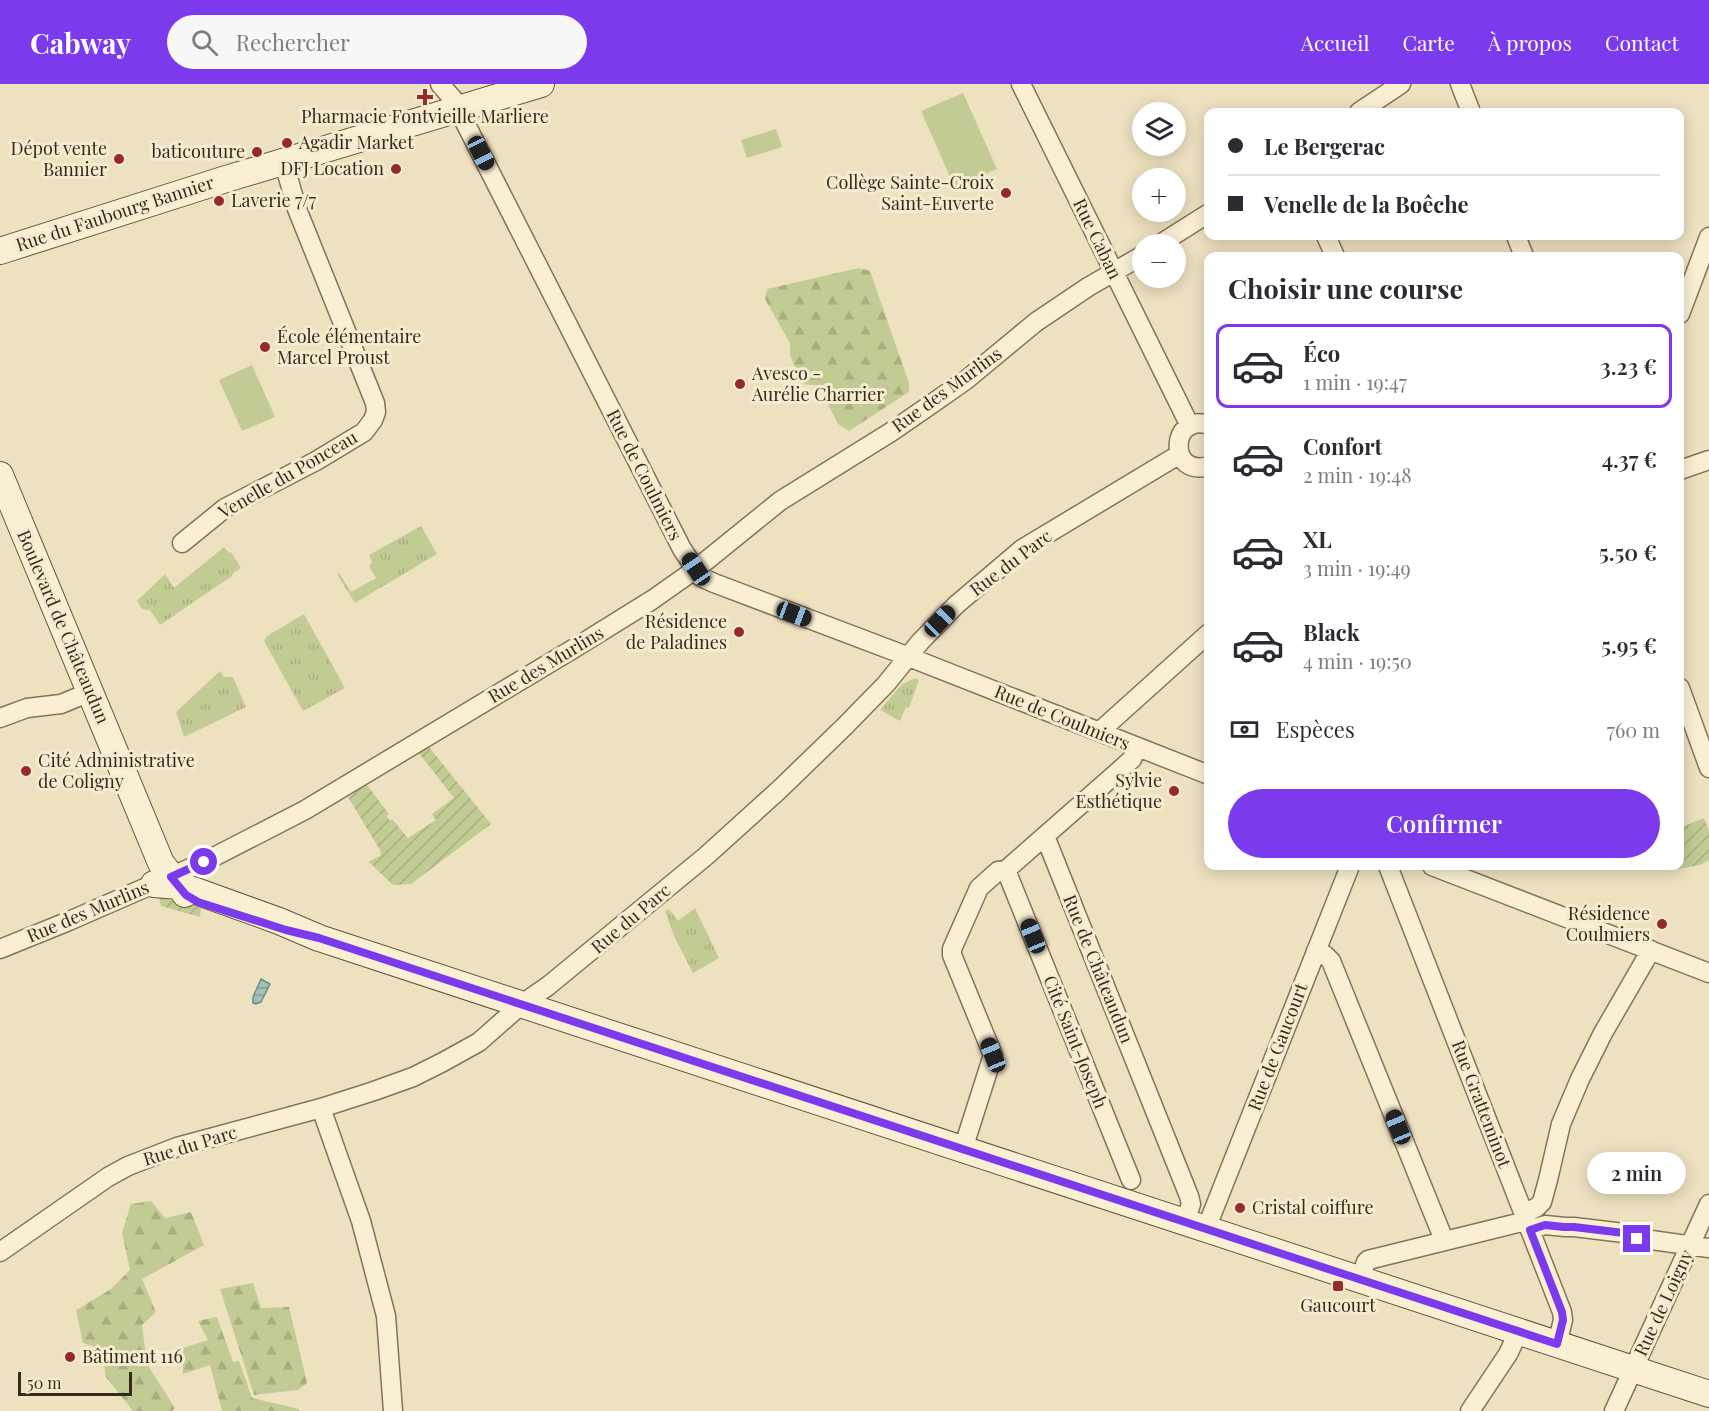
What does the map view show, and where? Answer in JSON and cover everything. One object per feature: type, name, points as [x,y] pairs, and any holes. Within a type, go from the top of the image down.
[{"type":"main road","name":"Rue du Faubourg Bannier","points":[[0,251],[226,179],[541,84]]},
{"type":"main road","name":"Boulevard de Châteaudun","points":[[0,475],[168,882]]},
{"type":"main road","points":[[168,882],[279,921],[309,934],[1709,1394]]},
{"type":"street","name":"Rue de Coulmiers","points":[[440,84],[459,110],[682,549],[701,577],[1204,773]]},
{"type":"street","name":"Rue Caban","points":[[1021,84],[1190,426]]},
{"type":"street","points":[[1365,108],[1401,84]]},
{"type":"street","points":[[1460,84],[1469,108]]},
{"type":"street","name":"Venelle du Ponceau","points":[[182,543],[225,508],[316,461],[364,432],[376,412],[375,403],[297,209],[284,163]]},
{"type":"street","points":[[1176,234],[1204,216]]},
{"type":"street","points":[[1684,303],[1709,237]]},
{"type":"street","name":"Rue des Murlins","points":[[0,949],[168,882],[305,810],[573,649],[652,600],[696,569],[780,501],[891,432],[966,380],[1036,322],[1088,287],[1132,262]]},
{"type":"street","points":[[1204,425],[1190,426],[1181,434],[1178,441],[1180,454],[1188,465],[1204,467]]},
{"type":"street","name":"Rue du Parc","points":[[0,1252],[108,1177],[128,1166],[177,1147],[321,1108],[374,1091],[413,1077],[479,1042],[522,1004],[552,983],[706,856],[780,789],[846,726],[956,605],[1022,549],[1180,454]]},
{"type":"street","points":[[1684,469],[1709,460]]},
{"type":"street","points":[[1099,732],[1204,638]]},
{"type":"street","points":[[0,718],[27,708],[62,704],[90,692]]},
{"type":"street","points":[[1684,699],[1709,768]]},
{"type":"street","points":[[963,1149],[993,1055],[951,955],[952,949],[979,888],[998,871],[1006,870],[1132,759],[1137,747]]},
{"type":"street","name":"Rue de Châteaudun","points":[[1045,836],[1189,1196],[1196,1225]]},
{"type":"street","name":"Cité Saint-Joseph","points":[[1006,870],[1131,1180]]},
{"type":"street","name":"Rue de Gaucourt","points":[[1196,1225],[1316,951],[1348,870]]},
{"type":"street","name":"Rue Gratteminot","points":[[1390,870],[1562,1312],[1563,1320],[1557,1344]]},
{"type":"street","points":[[1442,870],[1709,973]]},
{"type":"street","points":[[1527,1222],[1542,1202],[1565,1115],[1603,1033],[1651,950]]},
{"type":"street","points":[[1316,951],[1331,961],[1444,1240]]},
{"type":"street","points":[[321,1108],[362,1221],[386,1316],[393,1411]]},
{"type":"street","name":"Rue de Loigny","points":[[1614,1411],[1700,1247],[1709,1204]]},
{"type":"street","points":[[1360,1279],[1368,1260],[1527,1222],[1632,1234],[1637,1239],[1700,1247]]},
{"type":"street","points":[[1470,1411],[1508,1354],[1519,1331]]},
{"type":"green space","points":[[963,93],[997,169],[955,188],[921,111]]},
{"type":"green space","points":[[776,129],[782,147],[747,158],[741,140]]},
{"type":"green space","points":[[859,268],[870,271],[909,383],[909,392],[849,431],[838,424],[818,385],[801,383],[790,355],[790,343],[765,299],[767,289]]},
{"type":"green space","points":[[252,365],[275,417],[242,431],[219,380]]},
{"type":"green space","points":[[421,526],[437,554],[355,603],[337,574],[339,573],[351,592],[376,578],[369,566],[372,562],[369,555]]},
{"type":"green space","points":[[224,547],[229,553],[231,552],[241,568],[232,576],[160,625],[150,610],[142,609],[137,601],[165,574],[174,588]]},
{"type":"green space","points":[[304,614],[345,688],[303,711],[264,641],[267,636]]},
{"type":"green space","points":[[220,671],[224,677],[233,677],[246,707],[184,737],[176,712]]},
{"type":"green space","points":[[916,678],[919,680],[909,708],[906,707],[900,721],[880,710],[902,684]]},
{"type":"green space","points":[[429,747],[491,824],[411,884],[393,885],[369,862],[381,855],[380,850],[348,797],[367,785],[389,814],[387,816],[390,821],[392,819],[408,838],[436,820],[432,814],[454,798],[418,752]]},
{"type":"green space","points":[[1704,818],[1709,831],[1709,860],[1701,865],[1684,868],[1684,826]]},
{"type":"green space","points":[[159,897],[201,908],[200,917],[161,906]]},
{"type":"green space","points":[[695,908],[719,958],[693,973],[674,936],[665,911],[669,909],[678,921]]},
{"type":"green space","points":[[151,1201],[165,1218],[191,1212],[204,1245],[142,1279],[156,1312],[142,1325],[147,1364],[175,1408],[172,1411],[133,1411],[106,1377],[101,1349],[83,1343],[76,1310],[111,1289],[130,1270],[122,1233],[131,1204]]},
{"type":"green space","points":[[253,1283],[261,1308],[289,1307],[307,1383],[298,1390],[254,1395],[220,1289]]},
{"type":"green space","points":[[217,1317],[233,1362],[239,1361],[252,1398],[299,1409],[299,1411],[222,1411],[210,1365],[183,1374],[183,1348],[208,1340],[198,1321]]},
{"type":"water","points":[[261,979],[270,984],[261,1002],[256,1004],[253,1003],[253,997]]},
{"type":"place","name":"Pharmacie Fontvieille Marliere","points":[[425,97]]},
{"type":"place","name":"Agadir Market","points":[[287,143]]},
{"type":"place","name":"baticouture","points":[[257,152]]},
{"type":"place","name":"Dépot vente Bannier","points":[[119,159]]},
{"type":"place","name":"DFJ Location","points":[[396,169]]},
{"type":"place","name":"Collège Sainte-Croix Saint-Euverte","points":[[1006,193]]},
{"type":"place","name":"Laverie 7/7","points":[[219,201]]},
{"type":"place","name":"École élémentaire Marcel Proust","points":[[265,347]]},
{"type":"place","name":"Avesco - Aurélie Charrier","points":[[740,384]]},
{"type":"place","name":"Résidence de Paladines","points":[[739,632]]},
{"type":"place","name":"Cité Administrative de Coligny","points":[[26,771]]},
{"type":"place","name":"Sylvie Esthétique","points":[[1174,791]]},
{"type":"place","name":"Résidence Coulmiers","points":[[1662,924]]},
{"type":"place","name":"Cristal coiffure","points":[[1240,1208]]},
{"type":"place","name":"Gaucourt","points":[[1338,1286]]},
{"type":"place","name":"Bâtiment 116","points":[[70,1357]]},
{"type":"route","points":[[204,862],[171,877],[186,895],[198,902],[286,930],[309,934],[1557,1344],[1563,1320],[1562,1312],[1530,1230],[1545,1225],[1574,1227],[1632,1234],[1637,1239]]}]
